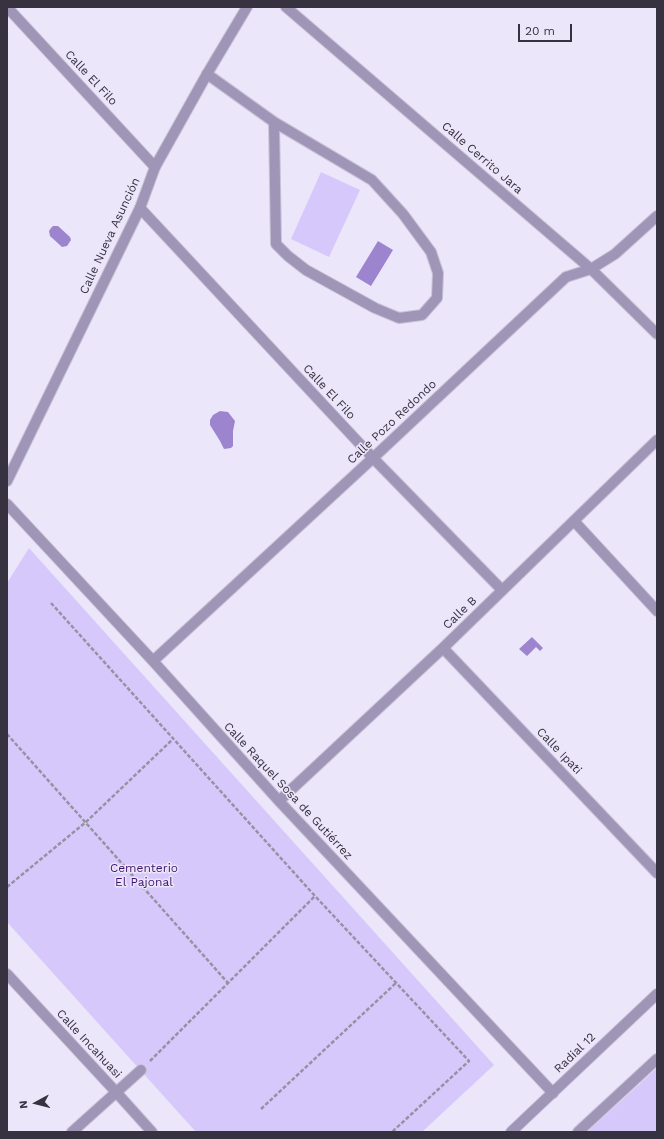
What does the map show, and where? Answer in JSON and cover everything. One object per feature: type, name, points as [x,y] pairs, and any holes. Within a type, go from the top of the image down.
[{"type":"street","name":"Calle El Filo","points":[[7,7],[155,167]]},
{"type":"street","name":"Calle Nueva Asunción","points":[[7,481],[140,208],[155,167],[246,7]]},
{"type":"street","name":"Calle Cerrito Jara","points":[[286,7],[591,269],[657,334]]},
{"type":"street","points":[[207,74],[274,122],[372,180],[403,214],[431,252],[438,273],[437,298],[422,315],[399,318],[375,308],[306,270],[288,256],[276,244],[274,122]]},
{"type":"street","name":"Calle El Filo","points":[[140,208],[373,458],[502,590]]},
{"type":"street","name":"Calle Pozo Redondo","points":[[153,661],[566,277],[591,269],[615,254],[657,216]]},
{"type":"street","name":"Calle B","points":[[279,801],[442,648],[657,440]]},
{"type":"street","name":"Calle Raquel Sosa de Gutiérrez","points":[[7,504],[153,661],[279,801],[553,1093]]},
{"type":"street","points":[[574,520],[657,611]]},
{"type":"street","name":"Calle Ipati","points":[[442,648],[657,873]]},
{"type":"street","name":"Calle Incahuasi","points":[[7,974],[152,1132]]},
{"type":"street","name":"Radial 12","points":[[512,1132],[657,994]]},
{"type":"street","points":[[578,1132],[657,1059]]},
{"type":"street","points":[[72,1132],[141,1070]]},
{"type":"path","points":[[51,603],[315,896],[469,1061],[392,1132]]},
{"type":"path","points":[[7,734],[228,982]]},
{"type":"path","points":[[7,887],[86,822],[173,739]]},
{"type":"path","points":[[141,1070],[315,896]]},
{"type":"path","points":[[261,1109],[396,983]]},
{"type":"green space","points":[[321,172],[360,190],[329,257],[291,239]]},
{"type":"green space","name":"Cementerio El Pajonal","points":[[29,548],[494,1065],[422,1132],[196,1132],[7,922],[7,583]]},
{"type":"green space","points":[[657,1068],[657,1132],[587,1132]]},
{"type":"shaded area","points":[[53,226],[58,226],[70,237],[71,240],[67,246],[62,247],[50,236],[49,231]]},
{"type":"shaded area","points":[[378,241],[393,250],[371,286],[356,277]]},
{"type":"shaded area","points":[[220,411],[228,412],[235,421],[233,446],[231,448],[224,449],[210,425],[210,420],[213,415]]},
{"type":"shaded area","points":[[532,637],[543,648],[540,651],[536,647],[527,656],[519,649]]}]
